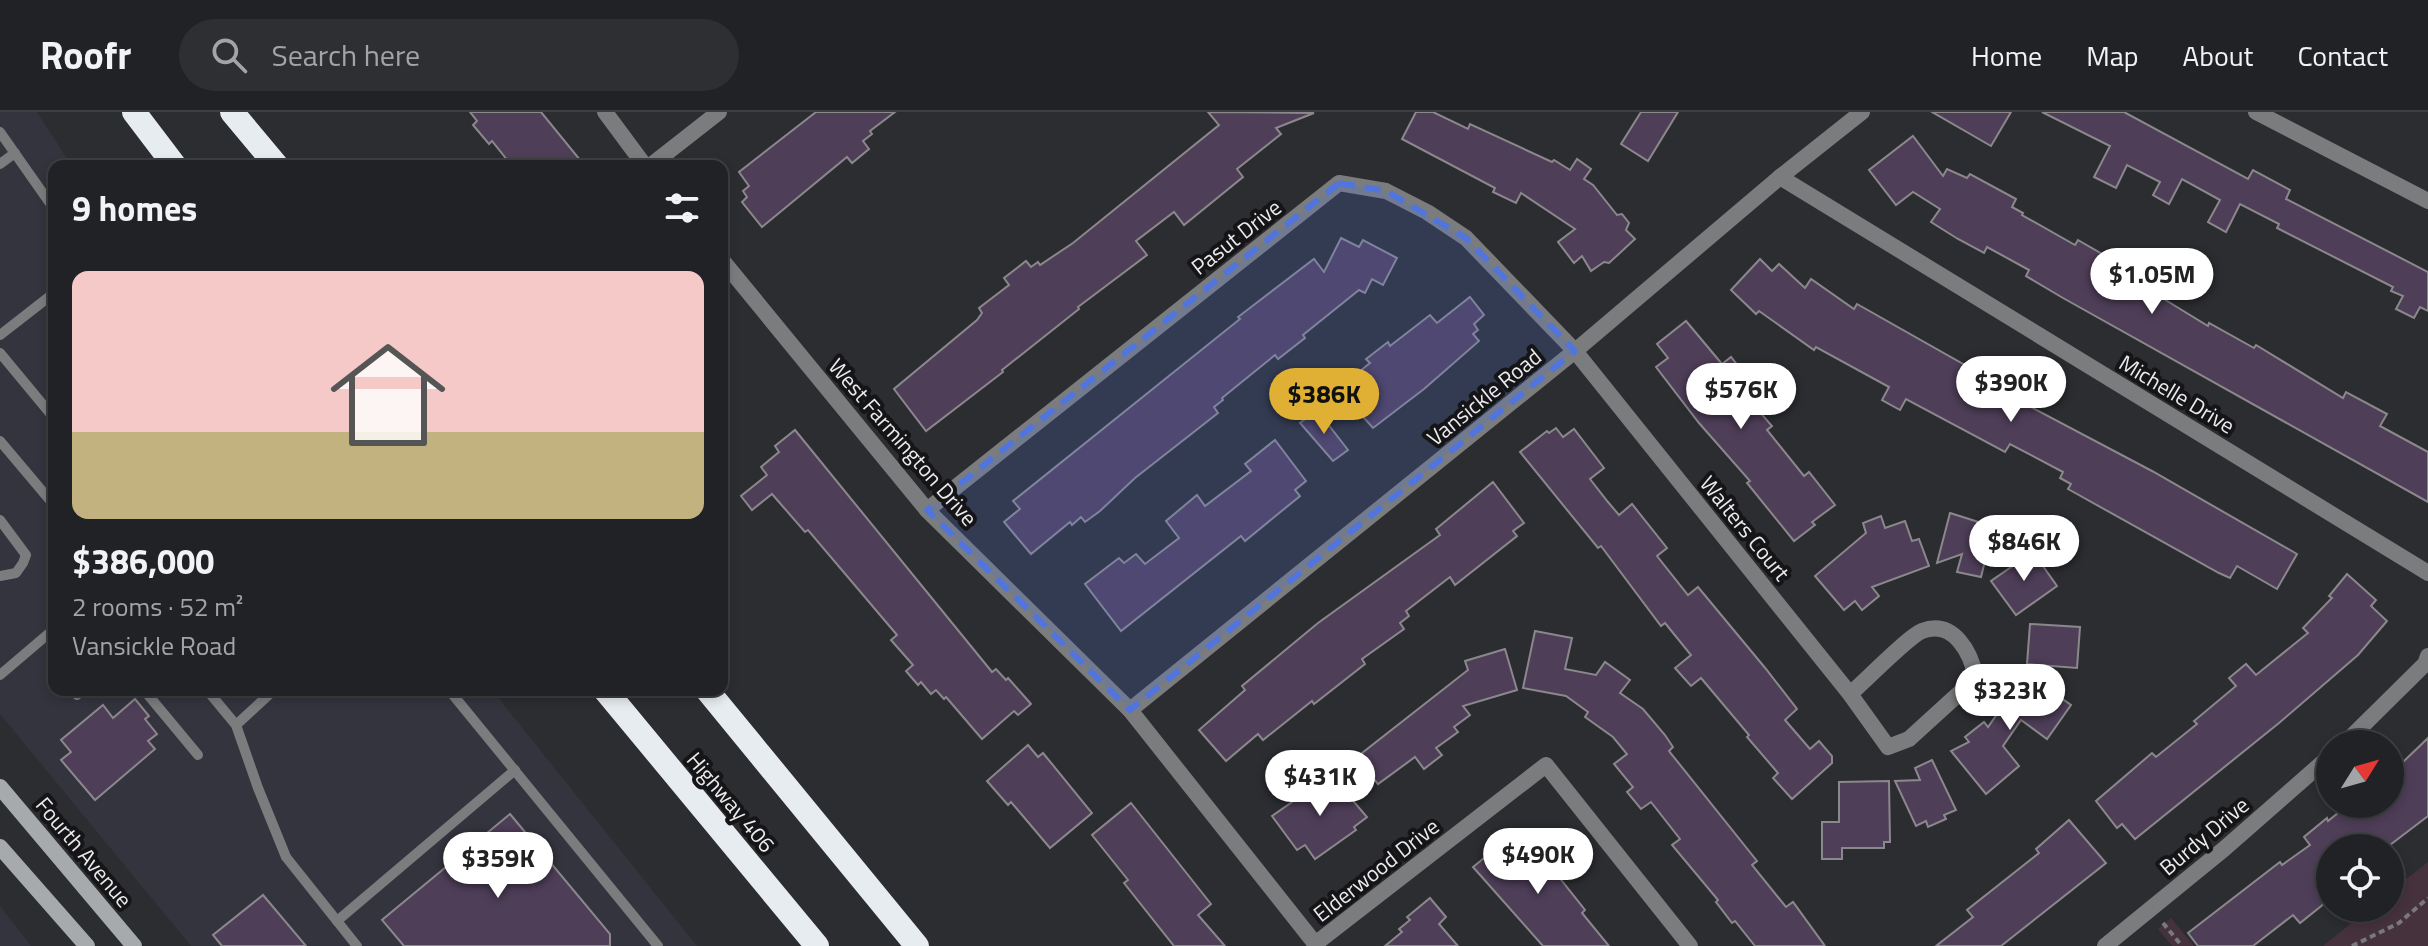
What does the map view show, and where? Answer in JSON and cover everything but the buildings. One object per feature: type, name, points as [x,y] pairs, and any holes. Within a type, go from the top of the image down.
[{"type":"highway","points":[[134,112],[170,160]]},
{"type":"highway","points":[[232,112],[272,160]]},
{"type":"highway","name":"Highway 406","points":[[610,696],[817,946]]},
{"type":"highway","points":[[712,696],[917,946]]},
{"type":"main road","name":"Fourth Avenue","points":[[0,787],[134,946]]},
{"type":"main road","points":[[0,847],[87,946]]},
{"type":"street","points":[[605,112],[643,160]]},
{"type":"street","points":[[656,160],[719,112]]},
{"type":"street","name":"Vansickle Road","points":[[1130,710],[1575,351],[1780,177],[1862,112]]},
{"type":"street","points":[[2256,112],[2428,201]]},
{"type":"street","name":"Michelle Drive","points":[[1780,177],[2428,573]]},
{"type":"street","name":"Pasut Drive","points":[[927,510],[1339,183],[1386,191],[1427,212],[1466,238],[1575,351]]},
{"type":"street","name":"West Farmington Drive","points":[[728,267],[927,510],[1130,710],[1316,945]]},
{"type":"street","name":"Walters Court","points":[[1575,351],[1850,694],[1888,747],[1909,739],[1976,678],[1972,658],[1957,638],[1940,629],[1921,631],[1850,694]]},
{"type":"street","points":[[2358,730],[2425,664],[2428,656]]},
{"type":"street","name":"Elderwood Drive","points":[[1316,945],[1546,765],[1690,946]]},
{"type":"street","name":"Burdy Drive","points":[[2105,946],[2224,849],[2316,768]]},
{"type":"lane","points":[[0,132],[48,200]]},
{"type":"lane","points":[[0,164],[15,153]]},
{"type":"lane","points":[[0,335],[48,298]]},
{"type":"lane","points":[[0,353],[48,411]]},
{"type":"lane","points":[[0,441],[48,498]]},
{"type":"lane","points":[[0,520],[26,555],[16,573],[0,576]]},
{"type":"lane","points":[[0,675],[48,634]]},
{"type":"lane","points":[[149,696],[198,755]]},
{"type":"lane","points":[[212,696],[236,725],[286,857],[357,946]]},
{"type":"lane","points":[[236,725],[267,696]]},
{"type":"lane","points":[[454,696],[658,946]]},
{"type":"lane","points":[[337,921],[515,770]]},
{"type":"path","points":[[2352,946],[2399,923],[2428,898]]},
{"type":"path","points":[[2151,908],[2182,946]]},
{"type":"highlighted area","points":[[1339,183],[1386,191],[1466,238],[1575,351],[1130,710],[927,510]]},
{"type":"shaded area","points":[[0,112],[37,112],[68,160],[48,160],[48,696],[497,696],[697,946],[191,946],[0,714]]},
{"type":"shaded area","points":[[2428,862],[2428,946],[2323,946],[2353,922],[2404,922],[2404,881]]},
{"type":"shaded area","points":[[0,906],[31,946],[0,946]]},
{"type":"shaded area","points":[[2171,918],[2194,946],[2172,946],[2158,929]]}]
